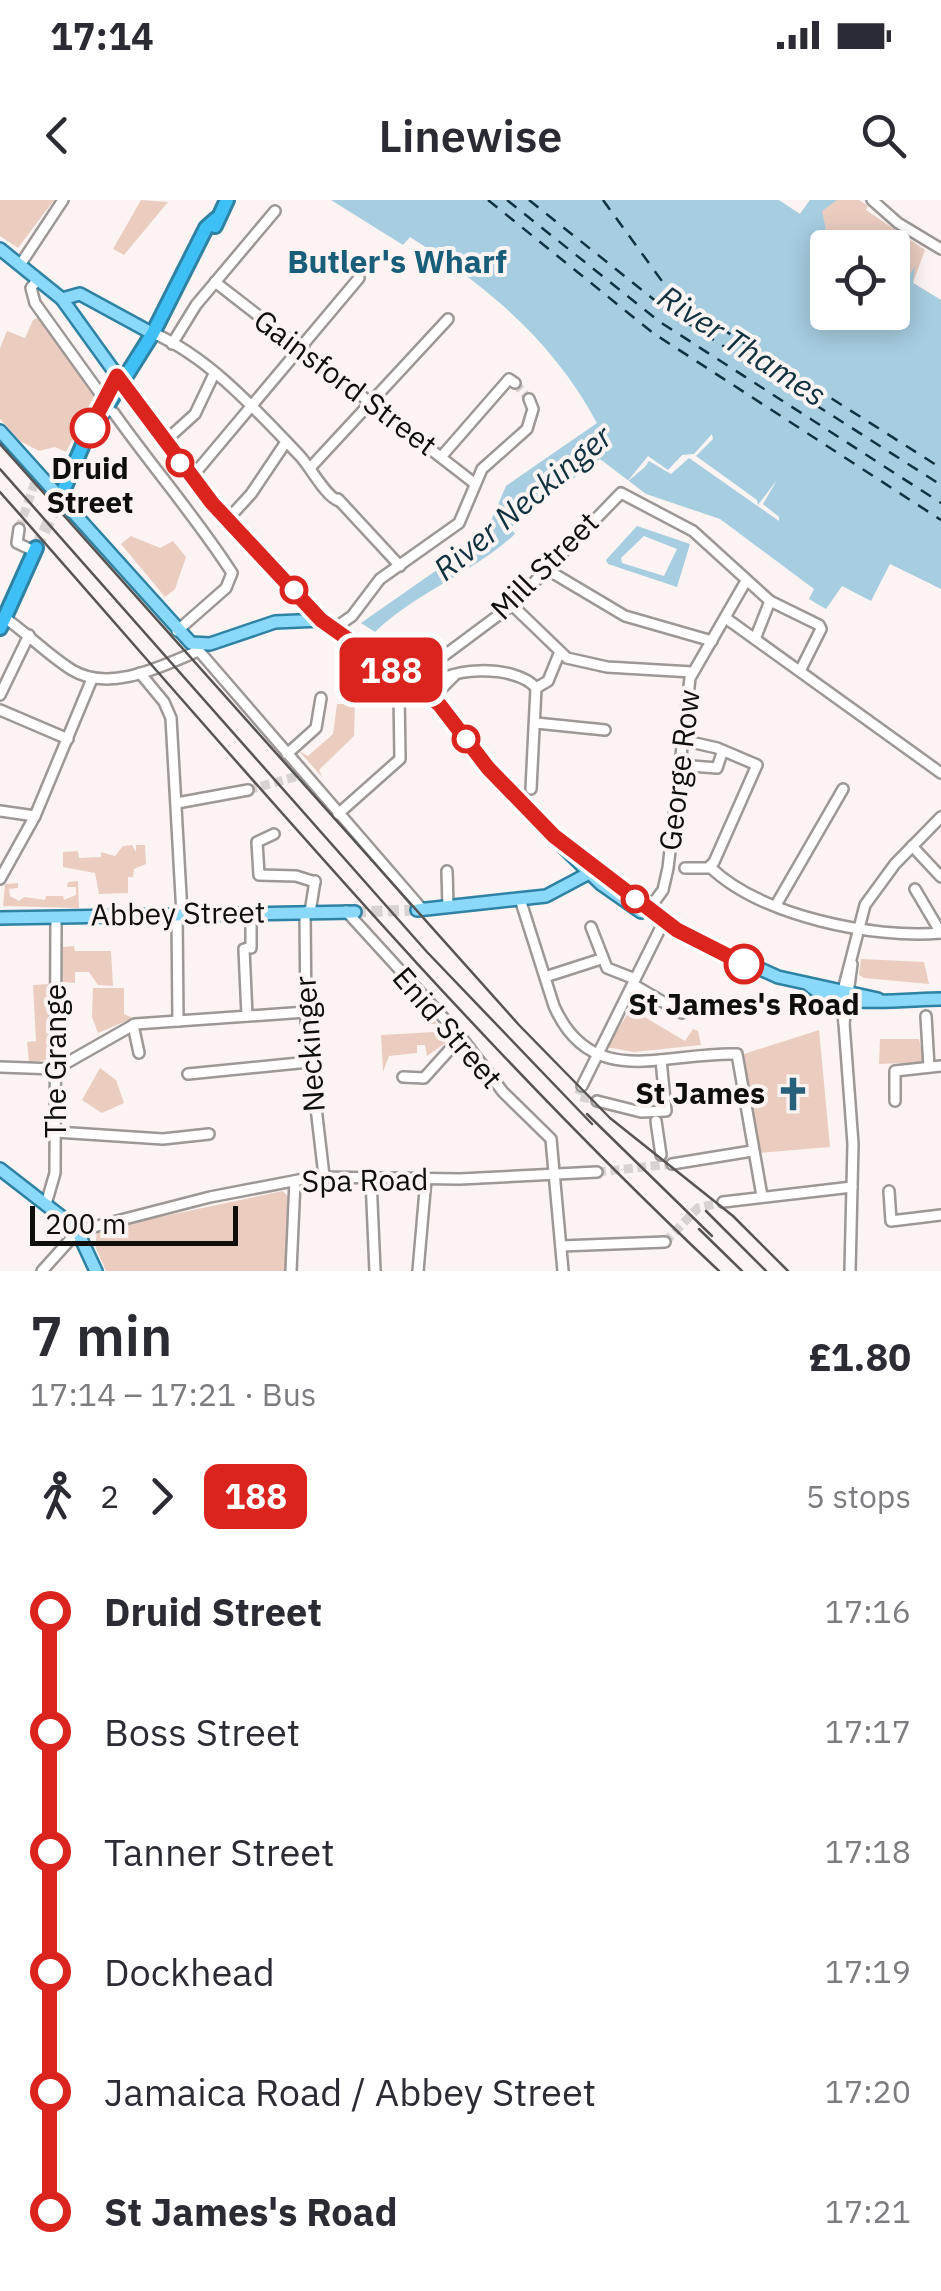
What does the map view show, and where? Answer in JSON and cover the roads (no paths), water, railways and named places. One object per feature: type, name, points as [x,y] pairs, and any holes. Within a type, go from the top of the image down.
[{"type":"highway","points":[[60,500],[90,432],[108,407],[120,378],[210,221],[216,220],[227,200]]},
{"type":"highway","points":[[3,616],[35,550]]},
{"type":"main road","points":[[0,250],[66,303],[212,503],[321,620],[407,685],[433,694],[488,768],[588,867],[662,925],[758,970],[846,994],[878,999],[941,999]]},
{"type":"main road","points":[[66,303],[76,292],[149,331]]},
{"type":"main road","points":[[0,431],[195,648],[275,622],[321,620]]},
{"type":"main road","points":[[588,867],[677,930]]},
{"type":"main road","points":[[419,909],[546,896],[564,888],[588,867]]},
{"type":"main road","name":"Abbey Street","points":[[0,918],[351,911]]},
{"type":"main road","points":[[0,1169],[78,1231],[96,1271]]},
{"type":"street","points":[[20,265],[63,200]]},
{"type":"street","points":[[872,200],[898,223],[941,248]]},
{"type":"street","points":[[172,344],[215,282],[275,211]]},
{"type":"street","points":[[192,478],[358,278]]},
{"type":"street","points":[[38,280],[31,288],[34,303],[179,505],[196,518],[233,577],[177,631]]},
{"type":"street","name":"Gainsford Street","points":[[215,282],[474,483]]},
{"type":"street","points":[[310,468],[448,319]]},
{"type":"street","points":[[149,331],[214,374],[251,407],[310,468],[330,497],[339,501],[400,566]]},
{"type":"street","points":[[164,442],[195,414],[214,374]]},
{"type":"street","points":[[441,456],[509,379],[515,384]]},
{"type":"street","points":[[338,630],[380,579],[455,528],[466,512],[474,483],[493,458],[524,433],[532,414],[529,400]]},
{"type":"street","points":[[228,519],[251,494],[286,442]]},
{"type":"street","name":"Mill Street","points":[[407,685],[512,605],[621,493],[693,531],[730,560],[746,582]]},
{"type":"street","points":[[196,518],[212,503]]},
{"type":"street","points":[[19,529],[16,544],[35,550]]},
{"type":"street","points":[[546,569],[625,616],[712,641]]},
{"type":"street","points":[[746,582],[770,601],[822,630],[800,671]]},
{"type":"street","name":"George Row","points":[[649,908],[663,890],[668,868],[692,672],[746,582]]},
{"type":"street","points":[[755,640],[770,601]]},
{"type":"street","points":[[512,605],[558,654],[588,664],[692,672]]},
{"type":"street","points":[[3,616],[68,667],[92,678],[140,673],[195,648],[287,754],[300,775],[419,909]]},
{"type":"street","points":[[727,619],[939,766]]},
{"type":"street","points":[[0,695],[28,636]]},
{"type":"street","points":[[536,688],[548,681],[558,654]]},
{"type":"street","points":[[140,673],[170,715],[180,914],[178,1022]]},
{"type":"street","points":[[433,694],[446,675],[499,673],[522,677],[536,688]]},
{"type":"street","points":[[0,879],[35,816],[92,678]]},
{"type":"street","points":[[338,814],[400,758],[407,685],[370,696]]},
{"type":"street","points":[[530,789],[536,688]]},
{"type":"street","points":[[287,754],[316,728],[320,698]]},
{"type":"street","points":[[0,710],[68,738]]},
{"type":"street","points":[[536,723],[605,730]]},
{"type":"street","points":[[682,740],[718,748],[757,765],[710,867]]},
{"type":"street","points":[[679,765],[717,768],[721,756]]},
{"type":"street","points":[[177,803],[248,790]]},
{"type":"street","points":[[776,905],[843,790]]},
{"type":"street","points":[[0,810],[35,816]]},
{"type":"street","points":[[850,1271],[852,1187],[844,1023],[858,930],[870,895],[941,817]]},
{"type":"street","name":"Neckinger","points":[[274,834],[257,842],[259,874],[315,881],[307,912],[306,1012],[324,1176]]},
{"type":"street","points":[[912,846],[941,876]]},
{"type":"street","points":[[685,868],[710,867],[776,905],[858,930],[941,933]]},
{"type":"street","points":[[447,871],[448,907]]},
{"type":"street","points":[[915,889],[941,933]]},
{"type":"street","points":[[520,899],[562,1022],[597,1054],[617,1062],[737,1054],[762,1196]]},
{"type":"street","name":"Enid Street","points":[[351,911],[461,1037],[483,1070],[552,1142],[555,1175]]},
{"type":"street","points":[[246,1016],[251,913]]},
{"type":"street","name":"The Grange","points":[[46,1204],[56,1173],[56,917]]},
{"type":"street","points":[[582,1086],[662,925]]},
{"type":"street","points":[[592,928],[607,968],[682,1013]]},
{"type":"street","points":[[545,977],[602,959]]},
{"type":"street","points":[[140,1053],[137,1024],[141,1011]]},
{"type":"street","points":[[0,1068],[56,1068],[137,1024],[306,1012]]},
{"type":"street","points":[[926,1016],[929,1067]]},
{"type":"street","points":[[402,1077],[424,1078],[461,1037]]},
{"type":"street","points":[[661,1060],[661,1155]]},
{"type":"street","points":[[188,1074],[310,1062]]},
{"type":"street","points":[[895,1101],[894,1071],[941,1066]]},
{"type":"street","points":[[597,1100],[658,1116]]},
{"type":"street","points":[[56,1132],[163,1139],[210,1134]]},
{"type":"street","points":[[672,1164],[752,1151]]},
{"type":"street","name":"Spa Road","points":[[78,1231],[324,1176],[426,1179],[597,1172]]},
{"type":"street","points":[[555,1175],[563,1271]]},
{"type":"street","points":[[372,1179],[375,1271]]},
{"type":"street","points":[[418,1271],[426,1179]]},
{"type":"street","points":[[292,1271],[295,1181]]},
{"type":"street","points":[[723,1202],[852,1187]]},
{"type":"street","points":[[889,1191],[891,1221],[941,1215]]},
{"type":"street","points":[[42,1271],[78,1231]]},
{"type":"street","points":[[562,1246],[665,1242]]},
{"type":"water","points":[[331,200],[779,200],[800,214],[810,200],[837,200],[822,211],[826,230],[810,230],[810,330],[910,330],[910,274],[915,266],[913,283],[941,300],[941,589],[890,564],[871,601],[842,586],[826,609],[809,599],[814,589],[720,519],[646,494],[600,459],[520,517],[511,528],[515,534],[499,548],[408,605],[375,632],[361,623],[484,537],[506,486],[597,423],[560,366],[516,318],[466,275],[410,237],[403,245]]},
{"type":"water","points":[[637,526],[690,544],[677,587],[608,564],[606,560]],"holes":[[[644,536],[677,549],[664,576],[622,563],[621,558]]]},
{"type":"tunnel","points":[[515,383],[529,399]]},
{"type":"tunnel","points":[[19,529],[36,479]]},
{"type":"tunnel","points":[[36,548],[58,503]]},
{"type":"tunnel","points":[[248,790],[298,776]]},
{"type":"tunnel","points":[[355,912],[417,910]]},
{"type":"tunnel","points":[[582,1086],[578,1096],[597,1101]]},
{"type":"tunnel","points":[[597,1172],[672,1164]]},
{"type":"tunnel","points":[[665,1242],[698,1208],[723,1202]]},
{"type":"railway","points":[[0,444],[519,1025],[610,1118],[733,1216],[788,1271]]},
{"type":"railway","points":[[0,469],[427,952],[592,1124]]},
{"type":"railway","points":[[0,492],[440,988],[624,1179],[719,1271]]},
{"type":"railway","points":[[587,1114],[712,1236]]},
{"type":"railway","points":[[706,1211],[766,1271]]},
{"type":"railway","points":[[699,1229],[742,1271]]},
{"type":"place","name":"Druid Street","points":[[90,428]]},
{"type":"place","name":"St James's Road","points":[[744,964]]},
{"type":"place","name":"St James","points":[[793,1094]]},
{"type":"district","name":"Butler's Wharf","points":[[397,262]]},
{"type":"water label","name":"River Thames","points":[[742,346]]},
{"type":"water label","name":"River Neckinger","points":[[523,503]]}]
